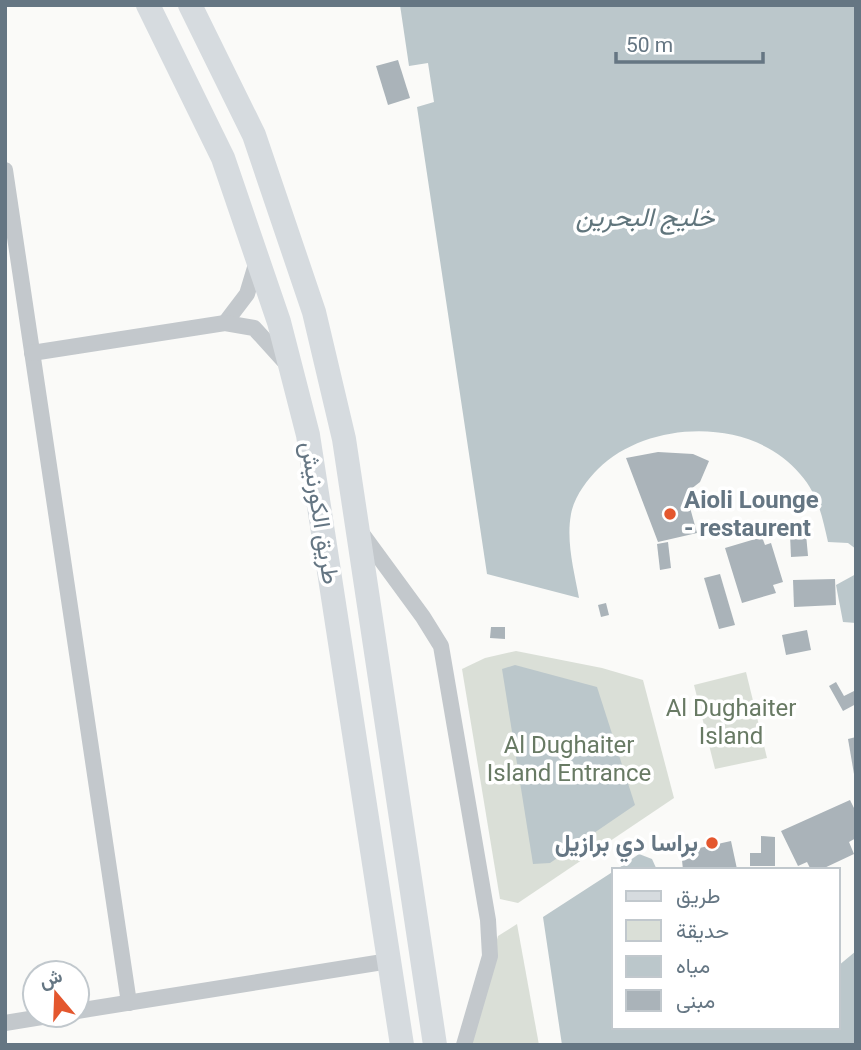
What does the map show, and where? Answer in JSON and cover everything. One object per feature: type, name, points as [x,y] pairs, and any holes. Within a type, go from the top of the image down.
[{"type":"main road","name":"طريق الكورنيش","points":[[148,5],[223,158],[258,259],[308,435],[402,1045]]},
{"type":"main road","name":"طريق الكورنيش","points":[[190,5],[254,135],[314,312],[344,439],[435,1045]]},
{"type":"street","points":[[5,170],[128,1003]]},
{"type":"street","points":[[225,323],[247,294],[258,259]]},
{"type":"street","points":[[32,353],[225,323],[254,328],[292,371]]},
{"type":"street","points":[[358,528],[441,646],[488,920],[490,956],[464,1045]]},
{"type":"street","points":[[91,1009],[389,961]]},
{"type":"green space","name":"Al Dughaiter Island Entrance","points":[[516,651],[602,668],[643,680],[674,798],[518,903],[500,899],[462,669],[485,658]]},
{"type":"green space","name":"Al Dughaiter Island","points":[[746,672],[767,758],[715,769],[694,685]]},
{"type":"green space","points":[[517,924],[539,1045],[467,1045],[498,936]]},
{"type":"water","name":"خليج البحرين","points":[[400,5],[856,5],[856,549],[848,543],[828,542],[811,489],[780,455],[756,442],[729,434],[700,431],[644,441],[619,453],[598,469],[585,484],[575,501],[569,535],[579,598],[487,574],[417,107],[434,102],[428,63],[409,66]]},
{"type":"water","points":[[856,574],[856,623],[843,622],[836,585]]},
{"type":"water","points":[[515,665],[597,687],[635,805],[550,863],[533,864],[502,669]]},
{"type":"water","points":[[639,854],[652,859],[656,868],[619,868]]},
{"type":"water","points":[[612,872],[612,1029],[840,1029],[840,964],[856,951],[856,1045],[562,1045],[543,917]]},
{"type":"building","points":[[398,60],[410,98],[388,105],[376,66]]},
{"type":"building","name":"Aioli Lounge - restaurent","points":[[658,452],[693,454],[709,461],[700,482],[686,493],[697,533],[658,542],[626,458]]},
{"type":"building","points":[[806,534],[808,556],[791,557],[790,535]]},
{"type":"building","points":[[762,537],[765,545],[771,543],[783,582],[773,585],[776,593],[742,603],[725,548]]},
{"type":"building","points":[[668,542],[671,568],[660,570],[657,544]]},
{"type":"building","points":[[720,574],[735,625],[719,629],[704,578]]},
{"type":"building","points":[[835,579],[836,605],[794,607],[793,580]]},
{"type":"building","points":[[606,603],[609,615],[601,617],[598,605]]},
{"type":"building","points":[[491,627],[505,627],[505,639],[490,638]]},
{"type":"building","points":[[807,630],[811,650],[786,655],[782,635]]},
{"type":"building","points":[[836,682],[844,696],[856,690],[856,704],[843,711],[829,686]]},
{"type":"building","points":[[856,737],[856,773],[854,774],[848,739]]},
{"type":"building","points":[[850,800],[856,812],[856,838],[849,842],[854,854],[824,868],[810,868],[807,862],[798,866],[781,831]]},
{"type":"building","points":[[761,836],[775,837],[775,866],[750,866],[750,853],[761,853]]},
{"type":"building","points":[[731,841],[737,868],[683,868],[682,860],[696,857],[695,849]]},
{"type":"place","name":"Aioli Lounge - restaurent","points":[[670,514]]},
{"type":"place","name":"براسا دي برازيل","points":[[712,843]]}]
